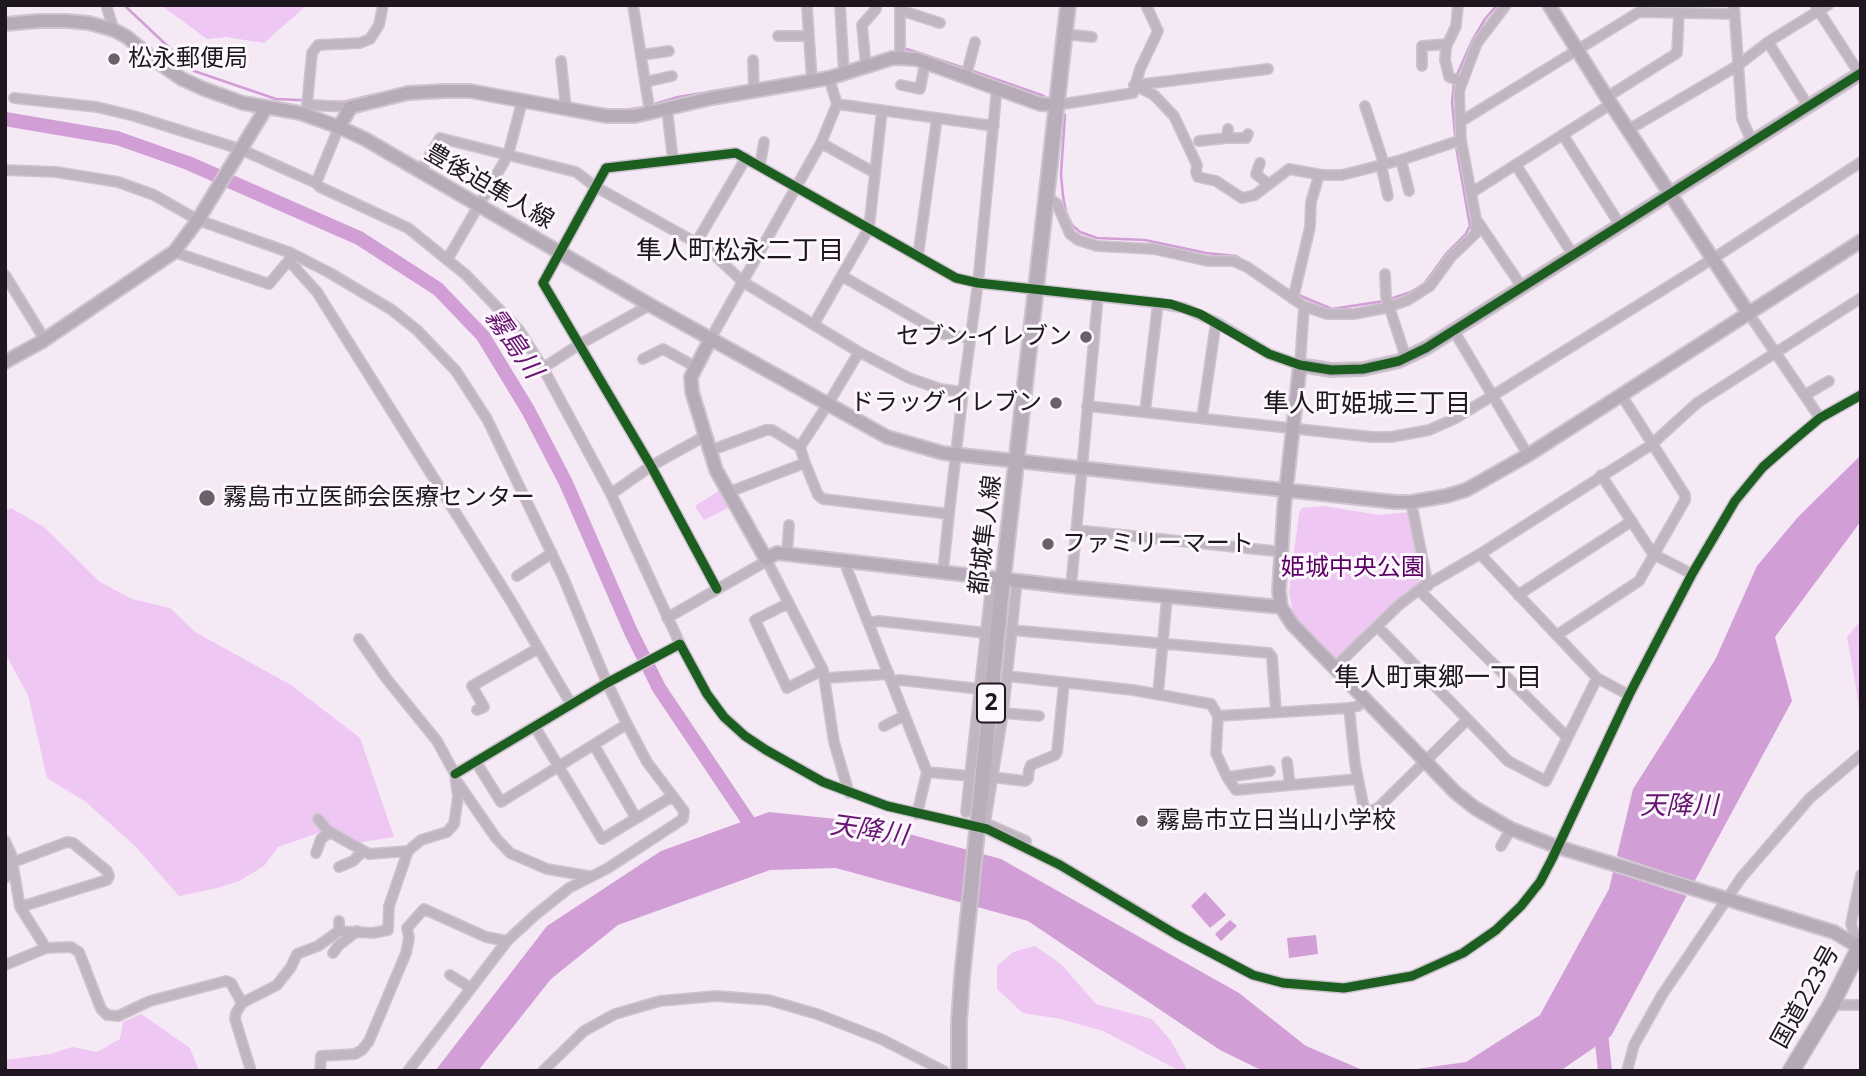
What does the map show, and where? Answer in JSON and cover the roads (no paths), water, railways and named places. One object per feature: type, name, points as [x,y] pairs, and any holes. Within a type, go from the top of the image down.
[{"type":"highway","name":"国道223号","points":[[1791,1071],[1831,1005],[1860,946]]},
{"type":"main road","name":"都城隼人線","points":[[959,1071],[960,1000],[977,830],[1068,5]]},
{"type":"street","points":[[106,5],[114,30]]},
{"type":"street","points":[[383,5],[379,25],[370,39],[360,43],[318,45],[312,53],[308,101],[351,107],[408,93],[470,91],[522,102],[566,105],[606,116],[649,108],[667,109],[754,87],[812,76],[829,78],[844,70],[900,54],[925,63],[967,72],[1040,104],[1057,105],[1133,93],[1158,31],[1146,5]]},
{"type":"street","points":[[632,5],[649,108]]},
{"type":"street","points":[[840,5],[844,70]]},
{"type":"street","points":[[865,63],[862,25],[876,9],[876,5]]},
{"type":"street","points":[[1457,80],[1449,77],[1446,64],[1447,44],[1456,26],[1458,5]]},
{"type":"street","points":[[1047,197],[1057,204],[1070,234],[1078,240],[1097,246],[1154,249],[1208,261],[1233,261],[1294,295],[1304,306],[1334,315],[1420,295],[1451,257],[1474,237],[1476,219],[1458,142],[1460,122],[1457,80],[1477,43],[1506,5]]},
{"type":"street","points":[[1549,5],[1628,130],[1820,418]]},
{"type":"street","points":[[807,7],[812,76]]},
{"type":"street","points":[[717,589],[651,466],[543,283],[606,168],[736,153],[956,278],[1184,308],[1216,322],[1269,354],[1300,365],[1331,370],[1355,370],[1383,366],[1406,358],[1454,331],[1860,74],[1820,7],[1737,65],[1628,130]]},
{"type":"street","points":[[900,54],[900,8],[940,23]]},
{"type":"street","points":[[1460,122],[1639,12],[1679,13],[1735,9],[1742,119],[1752,142]]},
{"type":"street","points":[[1471,193],[1563,135],[1677,53],[1679,13]]},
{"type":"street","name":"豊後迫隼人線","points":[[5,24],[78,22],[114,30],[182,79],[204,89],[243,103],[300,113],[339,127],[887,437],[957,455],[1411,502],[1446,496],[1466,490],[1528,456],[1861,241]]},
{"type":"street","points":[[1065,34],[1093,37]]},
{"type":"street","points":[[778,36],[808,36]]},
{"type":"street","points":[[967,72],[975,42]]},
{"type":"street","points":[[1768,42],[1808,106]]},
{"type":"street","points":[[1422,66],[1422,46],[1447,44]]},
{"type":"street","points":[[641,55],[669,51]]},
{"type":"street","points":[[753,60],[754,87]]},
{"type":"street","points":[[561,61],[566,105]]},
{"type":"street","points":[[901,85],[924,90],[925,63]]},
{"type":"street","points":[[1134,85],[1268,69]]},
{"type":"street","points":[[645,82],[672,76]]},
{"type":"street","points":[[829,78],[837,104],[821,143],[691,377],[692,392],[716,470],[766,559],[825,674],[834,742],[849,793]]},
{"type":"street","points":[[1134,85],[1154,95],[1172,112],[1197,165]]},
{"type":"street","points":[[943,571],[978,283],[997,87]]},
{"type":"street","points":[[14,98],[97,107],[240,149],[408,228],[466,275],[519,330],[543,368],[611,494],[678,645],[718,710],[745,736],[804,773],[849,793],[977,830],[1024,847],[1060,865],[1235,967],[1283,984],[1344,988],[1412,976],[1463,953],[1496,930],[1521,906],[1560,847],[1629,695],[1692,574],[1743,489],[1769,462],[1820,418],[1861,395]]},
{"type":"street","points":[[447,260],[508,155],[522,102]]},
{"type":"street","points":[[837,104],[995,126]]},
{"type":"street","points":[[1364,106],[1382,165],[1388,196]]},
{"type":"street","points":[[317,183],[339,127],[351,107]]},
{"type":"street","points":[[5,362],[45,340],[174,252],[198,220],[266,108]]},
{"type":"street","points":[[667,109],[673,160]]},
{"type":"street","points":[[814,324],[869,228],[882,110]]},
{"type":"street","points":[[918,256],[937,118]]},
{"type":"street","points":[[1248,134],[1246,138],[1228,134],[1199,140],[1198,177],[1216,181],[1242,198],[1255,195],[1289,169],[1319,175],[1342,175],[1458,142]]},
{"type":"street","points":[[1563,135],[1620,225]]},
{"type":"street","points":[[420,171],[440,138],[576,172],[596,187],[709,250],[743,282],[859,352],[909,378],[940,389],[963,393]]},
{"type":"street","points":[[760,165],[764,142]]},
{"type":"street","points":[[821,143],[875,173]]},
{"type":"street","points":[[696,243],[746,158]]},
{"type":"street","points":[[1401,160],[1409,191]]},
{"type":"street","points":[[1087,406],[1372,437],[1429,430],[1454,419],[1492,396],[1714,258],[1861,162]]},
{"type":"street","points":[[1260,163],[1256,174],[1268,184]]},
{"type":"street","points":[[1516,165],[1573,255]]},
{"type":"street","points":[[5,170],[56,172],[118,182],[154,195],[198,220],[330,273],[392,310],[440,352],[456,371],[487,419],[552,553],[627,724],[647,762],[685,813],[683,819],[561,894],[508,941],[408,1071]]},
{"type":"street","points":[[1294,295],[1310,227],[1311,202],[1319,175]]},
{"type":"street","points":[[1476,219],[1522,287]]},
{"type":"street","points":[[174,252],[269,284],[290,258]]},
{"type":"street","points":[[290,258],[317,292],[509,598],[571,704]]},
{"type":"street","points":[[1385,274],[1388,303],[1406,358]]},
{"type":"street","points":[[5,275],[45,340]]},
{"type":"street","points":[[842,276],[943,334],[970,338]]},
{"type":"street","points":[[1071,587],[1098,296]]},
{"type":"street","points":[[1567,737],[1419,590],[1651,445],[1697,404],[1861,298]]},
{"type":"street","points":[[1145,412],[1158,303]]},
{"type":"street","points":[[543,368],[650,305]]},
{"type":"street","points":[[1304,306],[1279,591],[1282,607],[1292,624],[1364,701],[1475,808],[1511,829],[1725,900],[1834,932],[1860,946]]},
{"type":"street","points":[[1202,418],[1216,322]]},
{"type":"street","points":[[1454,331],[1528,456]]},
{"type":"street","points":[[643,359],[663,349],[696,367]]},
{"type":"street","points":[[800,447],[859,352]]},
{"type":"street","points":[[1805,395],[1829,381]]},
{"type":"street","points":[[1557,635],[1639,581],[1685,500],[1685,495],[1622,396]]},
{"type":"street","points":[[709,452],[772,430],[800,447],[818,495],[822,499],[949,514]]},
{"type":"street","points":[[611,494],[651,466],[705,436]]},
{"type":"street","points":[[729,492],[805,463]]},
{"type":"street","points":[[1601,475],[1653,554],[1692,574]]},
{"type":"street","points":[[1411,502],[1424,587]]},
{"type":"street","points":[[1518,594],[1632,521]]},
{"type":"street","points":[[788,555],[789,525]]},
{"type":"street","points":[[1076,530],[1283,552]]},
{"type":"street","points":[[517,576],[552,553]]},
{"type":"street","points":[[667,618],[777,554],[1071,587],[1282,607]]},
{"type":"street","points":[[1480,554],[1597,678],[1629,695]]},
{"type":"street","points":[[848,562],[847,569],[927,772],[917,814]]},
{"type":"street","points":[[1004,579],[1012,630],[1003,713],[985,823],[1026,841],[1024,847]]},
{"type":"street","points":[[966,812],[986,633],[1004,579]]},
{"type":"street","points":[[1334,668],[1399,605],[1424,587]]},
{"type":"street","points":[[1158,694],[1167,597]]},
{"type":"street","points":[[789,603],[755,620],[787,688],[825,674],[980,688]]},
{"type":"street","points":[[868,623],[879,621],[986,633]]},
{"type":"street","points":[[1378,627],[1508,761],[1546,781],[1597,678]]},
{"type":"street","points":[[1012,630],[1269,653],[1272,656],[1276,712]]},
{"type":"street","points":[[359,639],[386,678],[438,741],[456,778],[496,838],[510,853],[547,869],[588,876]]},
{"type":"street","points":[[456,778],[476,762],[571,704],[678,645]]},
{"type":"street","points":[[477,710],[484,707],[472,687],[537,649]]},
{"type":"street","points":[[1007,676],[1158,694],[1211,704],[1218,716],[1216,753],[1227,778],[1236,790],[1358,779]]},
{"type":"street","points":[[991,777],[1025,781],[1028,779],[1031,765],[1055,755],[1064,683]]},
{"type":"street","points":[[1218,716],[1349,708],[1364,701]]},
{"type":"street","points":[[1349,708],[1364,813],[1378,808],[1467,720]]},
{"type":"street","points":[[1003,713],[1039,716]]},
{"type":"street","points":[[884,726],[904,716]]},
{"type":"street","points":[[476,762],[501,802],[627,724]]},
{"type":"street","points":[[535,727],[602,839],[673,796]]},
{"type":"street","points":[[594,745],[636,818]]},
{"type":"street","points":[[1627,1071],[1634,1045],[1653,1011],[1741,878],[1810,798],[1861,755]]},
{"type":"street","points":[[1287,762],[1290,785]]},
{"type":"street","points":[[1227,778],[1270,771]]},
{"type":"street","points":[[927,772],[970,776]]},
{"type":"street","points":[[388,930],[388,909],[408,851],[417,842],[451,829],[457,809],[456,778]]},
{"type":"street","points":[[318,819],[330,832],[369,854],[384,855],[408,851]]},
{"type":"street","points":[[1500,846],[1511,829]]},
{"type":"street","points":[[316,853],[321,839],[330,832]]},
{"type":"street","points":[[5,841],[11,854],[20,907],[46,948]]},
{"type":"street","points":[[5,878],[11,863],[67,842],[82,850],[107,871],[109,876],[107,880],[20,907]]},
{"type":"street","points":[[339,867],[353,861],[363,851]]},
{"type":"street","points":[[1860,946],[1851,924],[1861,875]]},
{"type":"street","points":[[250,1071],[235,1019],[238,1007],[277,985],[297,954],[318,946],[339,931],[373,933],[407,928],[424,909],[486,937],[508,941]]},
{"type":"street","points":[[339,921],[339,931]]},
{"type":"street","points":[[320,1071],[321,1056],[355,1054],[369,1041],[406,953],[409,937],[407,928]]},
{"type":"street","points":[[333,953],[357,931]]},
{"type":"street","points":[[5,965],[46,948],[71,947],[79,953],[107,1015],[118,1016],[150,1001],[226,981],[231,983],[242,1003]]},
{"type":"street","points":[[450,975],[471,988]]},
{"type":"street","points":[[542,1071],[574,1040],[607,1017],[632,1007],[660,1001],[706,996],[768,1000],[817,1014],[881,1040],[944,1071]]},
{"type":"street","points":[[1831,1005],[1861,1005]]},
{"type":"water","name":"天降川","points":[[1861,455],[1861,521],[1775,637],[1792,701],[1611,1036],[1560,1071],[1403,1071],[1466,1062],[1540,1015],[1609,889],[1633,789],[1715,660],[1757,566],[1798,517]]},
{"type":"water","name":"天降川","points":[[769,812],[865,822],[1001,859],[1239,993],[1306,1046],[1365,1071],[1263,1071],[1220,1050],[1028,921],[836,868],[770,870],[618,925],[551,979],[478,1071],[435,1071],[547,926],[661,851]]},
{"type":"water","points":[[1205,892],[1226,915],[1210,928],[1191,906]]},
{"type":"water","points":[[1230,920],[1237,926],[1221,941],[1215,934]]},
{"type":"water","points":[[1316,935],[1318,954],[1289,958],[1287,938]]},
{"type":"waterway","points":[[124,5],[194,71],[276,99],[343,102],[372,95]]},
{"type":"waterway","points":[[1456,77],[1472,41],[1497,5]]},
{"type":"waterway","points":[[904,50],[964,68]]},
{"type":"waterway","points":[[970,70],[1044,96]]},
{"type":"waterway","points":[[758,84],[831,71]]},
{"type":"waterway","points":[[1390,299],[1411,292],[1425,283],[1470,226],[1456,146],[1452,102],[1454,83]]},
{"type":"waterway","points":[[406,87],[441,85]]},
{"type":"waterway","points":[[651,105],[678,97],[751,85]]},
{"type":"waterway","points":[[572,104],[611,110]]},
{"type":"waterway","points":[[624,110],[645,107]]},
{"type":"waterway","points":[[1065,115],[1061,174],[1063,196],[1072,225],[1080,232],[1097,238],[1145,240],[1206,253],[1236,256],[1253,266]]},
{"type":"waterway","name":"霧島川","points":[[5,119],[117,138],[188,163],[359,238],[438,289],[483,336],[528,410],[566,483],[631,632],[659,688],[757,834]]},
{"type":"waterway","points":[[1296,294],[1332,309],[1384,301]]},
{"type":"waterway","points":[[1600,1023],[1605,1071]]},
{"type":"place","name":"松永郵便局","points":[[114,59]]},
{"type":"place","name":"セブン-イレブン","points":[[1086,337]]},
{"type":"place","name":"ドラッグイレブン","points":[[1056,403]]},
{"type":"place","name":"霧島市立医師会医療センター","points":[[207,498]]},
{"type":"place","name":"ファミリーマート","points":[[1048,544]]},
{"type":"place","name":"霧島市立日当山小学校","points":[[1142,821]]},
{"type":"district","name":"隼人町松永二丁目","points":[[740,252]]},
{"type":"district","name":"隼人町姫城三丁目","points":[[1367,405]]},
{"type":"district","name":"隼人町東郷一丁目","points":[[1438,679]]},
{"type":"park label","name":"姫城中央公園","points":[[1353,568]]}]
